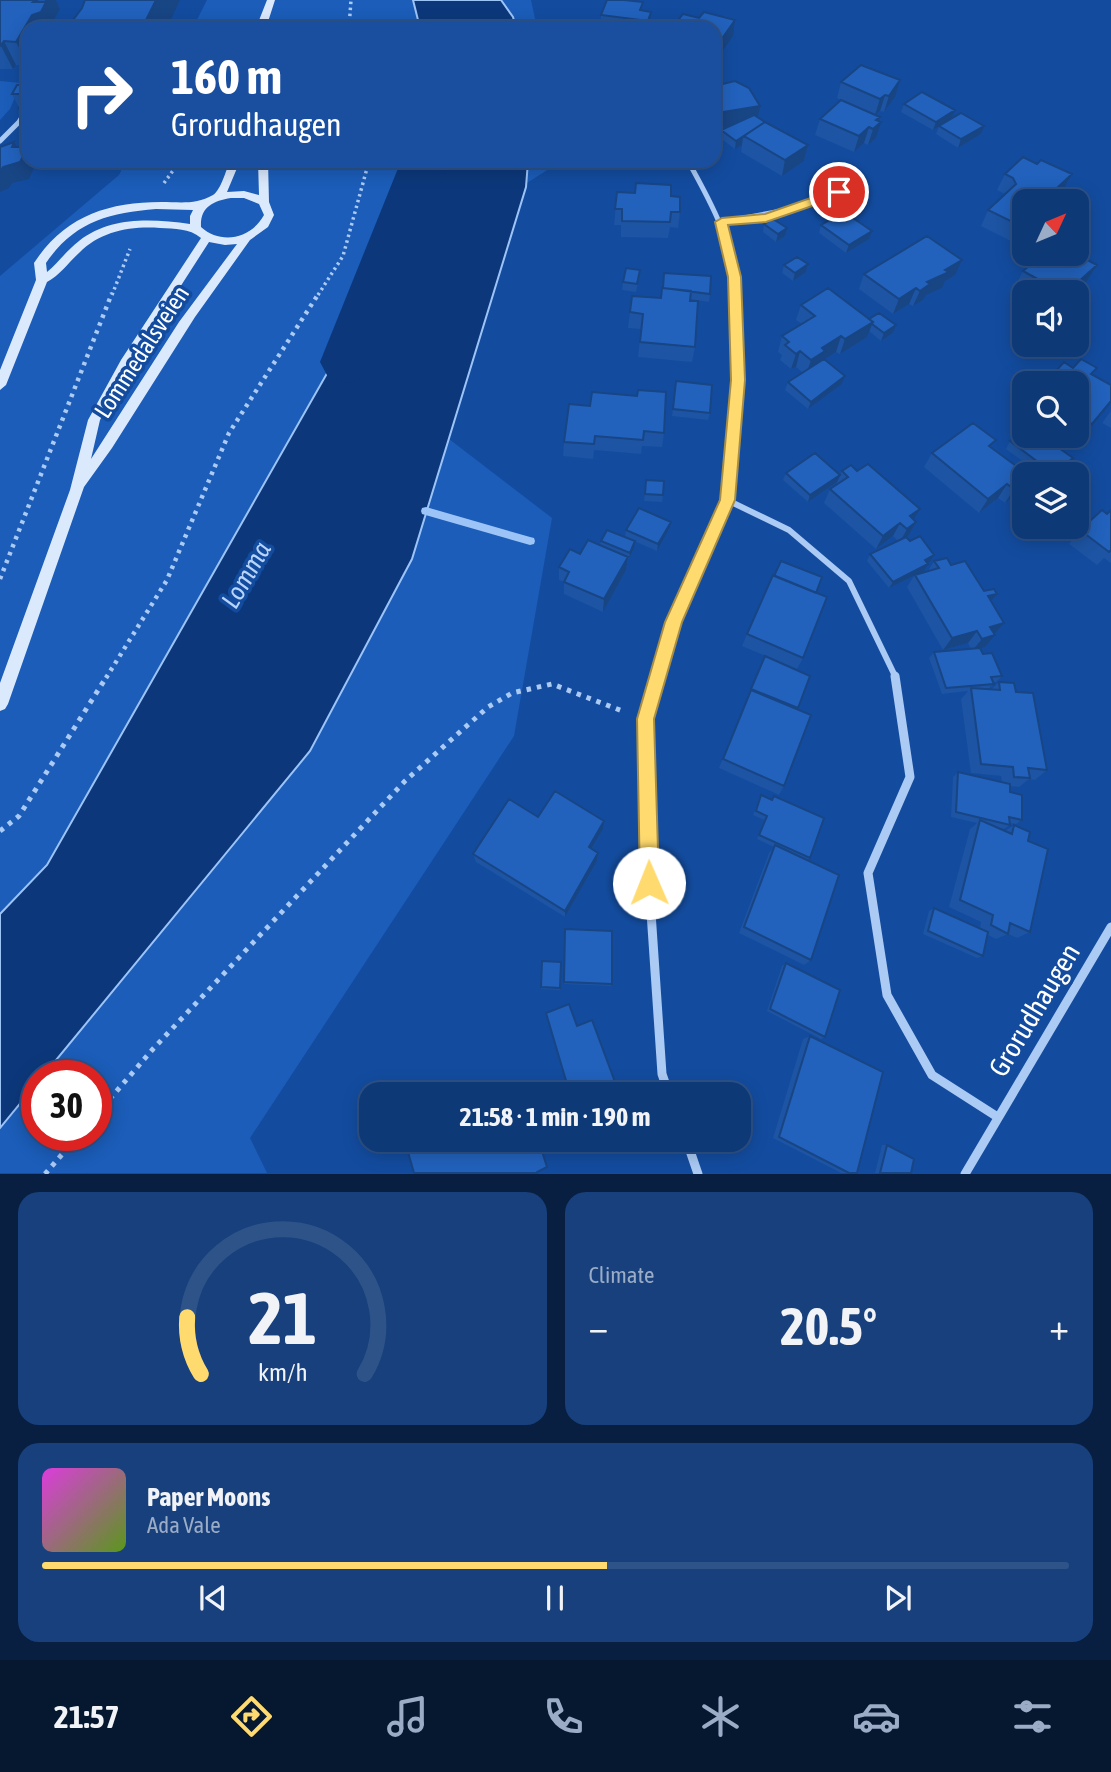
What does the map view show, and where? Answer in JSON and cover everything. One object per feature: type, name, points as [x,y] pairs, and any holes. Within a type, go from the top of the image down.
[{"type":"main road","points":[[264,21],[271,0]]},
{"type":"main road","points":[[220,196],[232,168]]},
{"type":"main road","points":[[42,280],[57,272],[85,241],[115,227],[140,223],[197,228],[207,237],[225,241],[246,238],[267,221],[263,168]]},
{"type":"main road","points":[[197,228],[195,216],[202,206],[220,196],[240,193],[264,202]]},
{"type":"main road","points":[[0,385],[42,280],[40,263],[64,233],[106,212],[149,204],[202,206]]},
{"type":"main road","name":"Lommedalsveien","points":[[0,704],[77,490],[94,420],[125,363],[207,237]]},
{"type":"main road","name":"Lommedalsveien","points":[[77,490],[121,427],[147,378],[232,262],[246,238]]},
{"type":"street","points":[[0,141],[21,119]]},
{"type":"street","points":[[665,1082],[662,1074],[649,883],[645,719],[674,622],[727,500],[738,380],[735,277],[722,222],[692,168]]},
{"type":"street","points":[[722,222],[766,218],[802,208],[858,184]]},
{"type":"street","name":"Grorudhaugen","points":[[727,500],[789,530],[849,581],[898,682],[910,777],[868,873],[887,995],[932,1075],[996,1116]]},
{"type":"street","name":"Grorudhaugen","points":[[965,1174],[996,1116],[1111,927]]},
{"type":"street","points":[[690,1152],[698,1174]]},
{"type":"path","points":[[350,21],[351,0]]},
{"type":"path","points":[[149,204],[175,168]]},
{"type":"path","points":[[0,831],[19,816],[167,580],[229,433],[344,256],[367,168]]},
{"type":"path","points":[[0,579],[140,223]]},
{"type":"path","points":[[112,1096],[153,1049],[405,781],[488,707],[512,693],[552,684],[645,719]]},
{"type":"path","points":[[45,1174],[65,1151]]},
{"type":"shaded area","points":[[207,0],[531,0],[536,21],[196,21]]},
{"type":"shaded area","points":[[0,81],[21,83],[10,109],[0,120]]},
{"type":"shaded area","points":[[122,168],[550,168],[507,196],[449,439],[552,518],[514,736],[250,1138],[267,1173],[0,1173],[0,276],[119,175]]},
{"type":"water","points":[[413,0],[501,0],[514,21],[418,21]]},
{"type":"water","points":[[444,168],[527,168],[526,187],[412,559],[310,751],[56,1060],[21,1060],[21,1102],[0,1128],[0,914],[47,865]]},
{"type":"building","points":[[0,0],[46,2],[41,12],[32,15],[28,21],[21,21],[21,34],[16,42],[4,41],[0,46]]},
{"type":"building","points":[[85,0],[156,0],[146,21],[72,21]]},
{"type":"building","points":[[607,0],[643,2],[640,10],[651,12],[648,21],[601,15]]},
{"type":"building","points":[[704,12],[735,20],[721,40],[721,21],[678,21],[683,14],[699,18]]},
{"type":"building","points":[[861,65],[900,80],[889,96],[885,95],[880,99],[841,82]]},
{"type":"building","points":[[735,81],[749,88],[760,106],[721,112],[721,84]]},
{"type":"building","points":[[17,85],[21,85],[21,94],[12,94]]},
{"type":"building","points":[[922,92],[955,110],[936,122],[904,104]]},
{"type":"building","points":[[841,100],[880,117],[876,120],[881,122],[873,129],[869,127],[859,136],[820,119]]},
{"type":"building","points":[[961,113],[984,126],[961,139],[939,126]]},
{"type":"building","points":[[754,115],[765,122],[736,141],[721,130]]},
{"type":"building","points":[[765,122],[808,145],[785,160],[744,136]]},
{"type":"building","points":[[14,142],[12,147],[21,147],[21,160],[3,167],[0,172],[0,147]]},
{"type":"building","points":[[1023,157],[1037,164],[1041,160],[1072,174],[1056,189],[1012,189],[1012,222],[988,210],[1016,184],[1013,178],[1005,174]]},
{"type":"building","points":[[636,183],[671,185],[671,196],[680,197],[680,212],[671,212],[670,222],[622,221],[622,209],[615,209],[617,192],[635,193]]},
{"type":"building","points":[[844,212],[872,231],[849,245],[821,225]]},
{"type":"building","points":[[773,219],[787,228],[778,234],[764,224]]},
{"type":"building","points":[[927,236],[962,260],[945,270],[949,272],[927,282],[930,284],[920,291],[916,288],[899,299],[864,274]]},
{"type":"building","points":[[797,257],[808,264],[795,273],[784,265]]},
{"type":"building","points":[[1089,261],[1097,265],[1080,280],[1039,280],[1023,271],[1029,266],[1089,266]]},
{"type":"building","points":[[626,268],[640,270],[637,284],[623,282]]},
{"type":"building","points":[[664,273],[711,276],[710,294],[663,288]]},
{"type":"building","points":[[662,288],[691,291],[690,301],[698,301],[695,347],[640,342],[643,314],[630,312],[632,296],[661,298]]},
{"type":"building","points":[[828,288],[873,322],[845,339],[841,336],[822,348],[825,351],[811,360],[800,351],[796,354],[785,345],[789,342],[782,336],[815,316],[801,305]]},
{"type":"building","points":[[879,313],[896,325],[884,333],[869,319]]},
{"type":"building","points":[[824,359],[845,376],[811,402],[788,382]]},
{"type":"building","points":[[1081,359],[1097,368],[1091,374],[1111,385],[1111,401],[1092,424],[1089,422],[1089,371],[1056,371],[1064,362],[1073,368]]},
{"type":"building","points":[[676,381],[712,385],[710,413],[673,409]]},
{"type":"building","points":[[638,390],[666,392],[664,433],[644,431],[643,440],[595,436],[594,444],[564,442],[569,404],[590,406],[592,392],[637,396]]},
{"type":"building","points":[[973,423],[996,440],[989,446],[1012,463],[1012,488],[1007,484],[988,499],[932,453]]},
{"type":"building","points":[[1019,448],[1059,448],[1073,458],[1068,462],[1038,462]]},
{"type":"building","points":[[815,453],[840,475],[810,495],[786,473]]},
{"type":"building","points":[[868,464],[920,509],[910,516],[916,522],[907,529],[900,523],[883,536],[830,489],[848,477],[842,471],[851,465],[857,471]]},
{"type":"building","points":[[646,480],[664,481],[663,495],[645,494]]},
{"type":"building","points":[[639,508],[671,522],[658,544],[626,530]]},
{"type":"building","points":[[1102,510],[1107,514],[1111,510],[1109,552],[1089,537],[1089,522]]},
{"type":"building","points":[[607,530],[635,541],[630,553],[601,541]]},
{"type":"building","points":[[920,536],[934,555],[925,560],[928,564],[893,582],[870,554],[906,537],[910,541]]},
{"type":"building","points":[[588,540],[628,557],[604,599],[564,582],[569,572],[559,567],[570,549],[580,554]]},
{"type":"building","points":[[947,558],[951,565],[965,561],[984,591],[994,589],[997,594],[988,596],[1004,623],[990,627],[995,635],[982,639],[977,631],[952,638],[915,575],[939,568],[934,561]]},
{"type":"building","points":[[781,561],[822,577],[816,593],[774,576]]},
{"type":"building","points":[[773,575],[827,597],[803,658],[747,634]]},
{"type":"building","points":[[980,648],[983,654],[992,653],[1002,676],[991,677],[994,684],[946,688],[934,652]]},
{"type":"building","points":[[765,656],[810,676],[798,708],[751,689]]},
{"type":"building","points":[[999,682],[1014,683],[1016,692],[1033,693],[1047,770],[1028,768],[1030,778],[1014,777],[1013,767],[981,764],[971,688],[1000,690]]},
{"type":"building","points":[[751,690],[811,715],[784,786],[723,759]]},
{"type":"building","points":[[958,772],[1010,784],[1010,792],[1022,795],[1022,820],[1009,817],[1010,825],[956,812]]},
{"type":"building","points":[[555,791],[604,821],[589,847],[598,853],[565,911],[473,854],[509,799],[538,817]]},
{"type":"building","points":[[761,795],[772,800],[774,796],[824,818],[810,858],[759,835],[767,816],[756,811]]},
{"type":"building","points":[[980,820],[1012,834],[1014,825],[1030,832],[1028,841],[1048,849],[1030,932],[1010,923],[1008,934],[991,925],[993,915],[960,900]]},
{"type":"building","points":[[775,845],[839,875],[811,960],[744,927]]},
{"type":"building","points":[[934,908],[988,932],[983,956],[928,931]]},
{"type":"building","points":[[565,929],[612,931],[612,984],[564,982]]},
{"type":"building","points":[[542,961],[561,962],[560,988],[541,987]]},
{"type":"building","points":[[786,963],[840,990],[825,1037],[770,1009]]},
{"type":"building","points":[[569,1004],[577,1026],[592,1020],[615,1082],[566,1082],[546,1013]]},
{"type":"building","points":[[810,1036],[883,1072],[857,1173],[849,1173],[779,1137]]},
{"type":"building","points":[[887,1145],[914,1159],[911,1173],[880,1173]]},
{"type":"building","points":[[408,1152],[542,1152],[547,1167],[537,1173],[414,1173]]},
{"type":"waterway","name":"Lomma","points":[[348,362],[422,168]]},
{"type":"waterway","points":[[426,511],[530,541]]},
{"type":"route","points":[[649,883],[645,719],[674,622],[727,500],[738,380],[735,277],[722,222],[766,218],[802,208],[839,192]]}]
